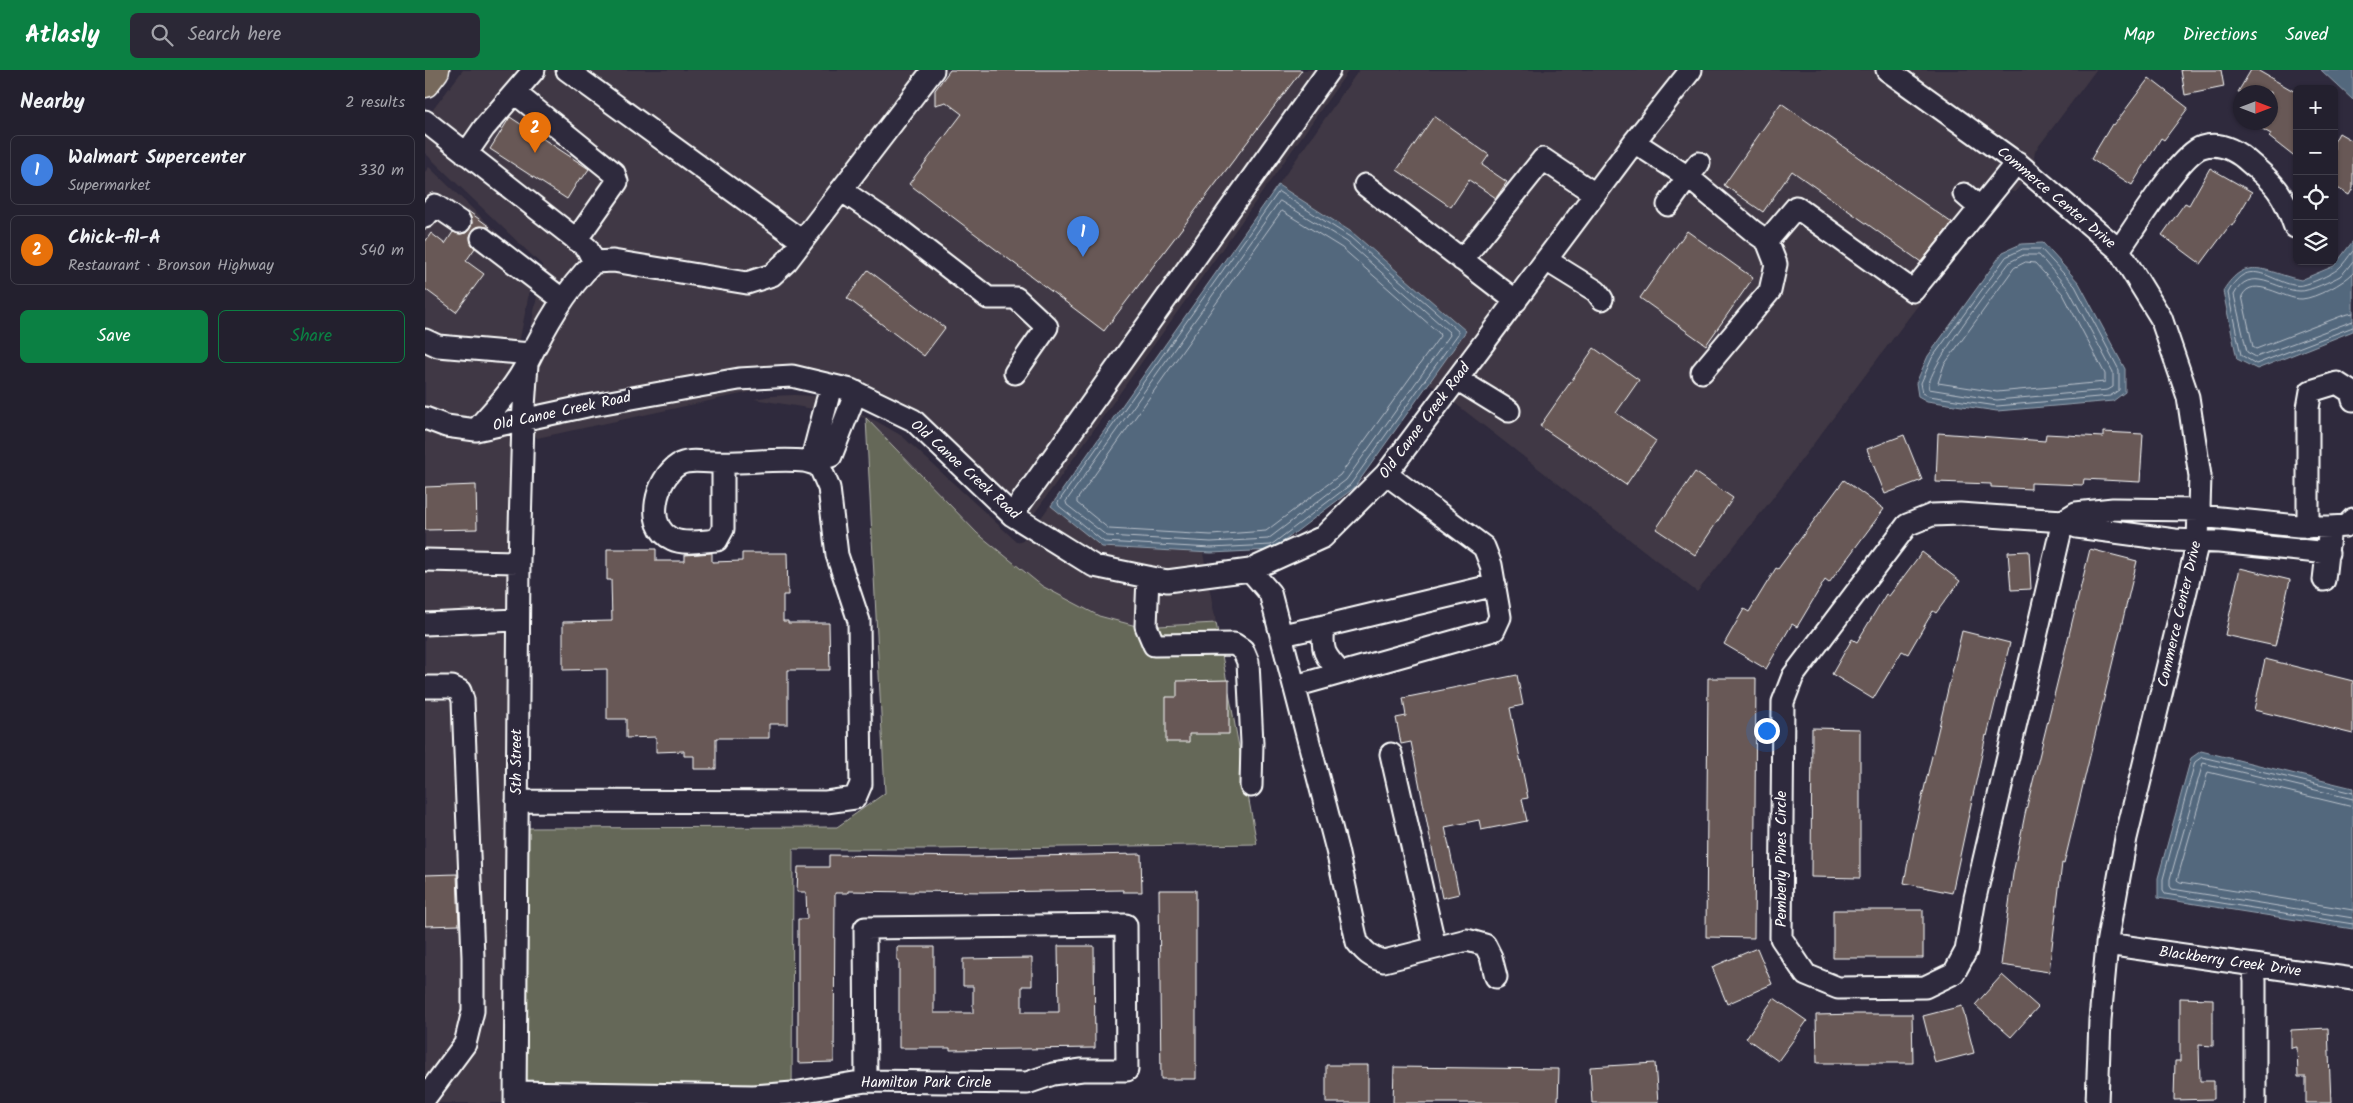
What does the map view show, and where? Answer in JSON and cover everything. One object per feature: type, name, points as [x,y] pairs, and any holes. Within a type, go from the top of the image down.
[{"type":"highway","points":[[425,83],[435,70]]},
{"type":"street","points":[[466,154],[484,128],[534,70]]},
{"type":"street","points":[[567,70],[802,241]]},
{"type":"street","points":[[476,430],[505,397],[576,280],[594,262],[613,261],[747,283],[772,275],[787,261],[933,70]]},
{"type":"street","points":[[1012,515],[1329,70]]},
{"type":"street","name":"Old Canoe Creek Road","points":[[425,418],[447,426],[476,430],[587,406],[739,379],[792,376],[855,392],[913,420],[1012,515],[1094,566],[1167,580],[1250,570],[1323,537],[1386,474],[1634,142],[1691,70]]},
{"type":"street","name":"Commerce Center Drive","points":[[1887,70],[2017,162],[2119,250],[2161,318],[2189,397],[2200,476],[2198,542],[2127,838],[2107,944],[2100,1020],[2097,1103]]},
{"type":"street","points":[[515,92],[614,173],[617,182],[576,240]]},
{"type":"street","points":[[425,121],[587,248],[594,262]]},
{"type":"street","points":[[1634,142],[1693,170],[1754,232],[1767,241],[1776,264],[1770,291],[1702,372]]},
{"type":"street","points":[[2119,250],[2181,163],[2202,147],[2224,145],[2243,156],[2275,183],[2287,203],[2293,221]]},
{"type":"street","points":[[1462,260],[1543,158],[1595,194]]},
{"type":"street","points":[[1767,241],[1796,207],[1913,291],[1972,201],[2017,162]]},
{"type":"street","points":[[1668,205],[1693,170]]},
{"type":"street","points":[[1365,185],[1516,301]]},
{"type":"street","points":[[841,190],[900,230],[988,298],[1016,298],[1047,327],[1015,373]]},
{"type":"street","points":[[425,217],[435,204],[460,222]]},
{"type":"street","points":[[482,238],[563,300]]},
{"type":"street","points":[[1546,260],[1596,291],[1602,299]]},
{"type":"street","points":[[425,340],[437,346],[529,359]]},
{"type":"street","name":"5th Street","points":[[515,1098],[519,562],[523,421],[529,359]]},
{"type":"street","points":[[1457,379],[1509,411]]},
{"type":"street","points":[[2308,527],[2308,408],[2311,391],[2337,383],[2351,392],[2353,400]]},
{"type":"street","points":[[517,801],[826,802],[855,798],[861,784],[859,621],[837,555],[829,488],[814,450],[831,386]]},
{"type":"street","points":[[723,463],[820,462],[831,456],[855,392]]},
{"type":"street","points":[[1295,686],[1494,630],[1500,617],[1491,565],[1484,547],[1386,474]]},
{"type":"street","name":"Pemberly Pines Circle","points":[[2328,553],[2198,542],[2077,527],[2063,522],[1960,514],[1932,514],[1907,525],[1793,676],[1783,702],[1781,938],[1806,975],[1838,988],[1925,987],[1954,973],[1966,951],[1975,898],[2063,522],[2077,513],[2113,509],[2200,513],[2308,527],[2346,526],[2353,519]]},
{"type":"street","points":[[2324,580],[2330,527]]},
{"type":"street","points":[[425,560],[519,562]]},
{"type":"street","points":[[1250,570],[1270,593],[1337,850],[1357,942],[1365,952],[1375,958],[1384,960],[1467,940],[1485,946],[1491,957],[1496,977]]},
{"type":"street","points":[[1148,577],[1146,626],[1154,645],[1234,644],[1243,650],[1248,662],[1250,680],[1251,786]]},
{"type":"street","points":[[1282,636],[1495,585]]},
{"type":"street","points":[[425,624],[518,620]]},
{"type":"street","points":[[1324,626],[1322,643],[1325,657],[1341,673]]},
{"type":"street","points":[[425,687],[452,687],[461,691],[463,700],[473,957],[473,1012],[465,1044],[425,1098]]},
{"type":"street","points":[[1391,754],[1435,947]]},
{"type":"street","name":"Hamilton Park Circle","points":[[515,1098],[753,1096],[866,1081],[1027,1083],[1053,1074],[1082,1070],[1127,1070],[1126,925],[865,928],[866,1081]]},
{"type":"street","name":"Blackberry Creek Drive","points":[[2107,944],[2353,979]]},
{"type":"street","points":[[2253,966],[2255,981],[2255,1103]]},
{"type":"shaded area","points":[[463,70],[1349,70],[1019,535],[907,430],[880,414],[816,389],[769,388],[537,438],[516,403],[543,266],[425,153],[425,120]]},
{"type":"shaded area","points":[[1359,70],[2096,70],[2035,151],[2034,157],[2038,163],[2015,192],[2009,191],[2002,194],[1768,504],[1697,592],[1429,383],[1466,332],[1353,233],[1278,185]]},
{"type":"shaded area","points":[[429,167],[534,268],[511,383],[508,404],[513,414],[476,421],[449,417],[425,409],[425,172]]},
{"type":"shaded area","points":[[794,395],[814,396],[830,402],[876,421],[902,436],[1017,542],[1026,539],[1058,494],[1051,506],[1102,547],[1203,553],[1216,623],[1140,627],[1099,616],[1042,586],[977,533],[866,418],[754,399]]},
{"type":"shaded area","points":[[425,428],[469,440],[484,440],[485,437],[513,432],[506,1103],[425,1103]]},
{"type":"green space","points":[[866,418],[977,533],[1042,586],[1099,616],[1140,627],[1216,623],[1257,844],[935,849],[793,849],[792,1103],[526,1101],[527,828],[837,827],[885,793]]},
{"type":"water","points":[[2321,70],[2353,70],[2353,100],[2338,85]]},
{"type":"water","points":[[1278,185],[1353,233],[1466,331],[1354,488],[1272,550],[1211,553],[1102,547],[1051,506]]},
{"type":"water","points":[[2353,241],[2353,331],[2257,369],[2237,359],[2223,291],[2232,279],[2240,272],[2258,269],[2301,280],[2338,265],[2338,261]]},
{"type":"water","points":[[2043,243],[2079,283],[2125,369],[2125,392],[2113,401],[1997,411],[1927,401],[1918,396],[1916,383],[1928,356],[2003,252],[2021,244]]},
{"type":"water","points":[[2201,751],[2353,788],[2353,929],[2158,898],[2158,878],[2191,758]]},
{"type":"building","points":[[950,70],[1302,70],[1104,331],[909,184],[962,114],[946,102],[935,105],[935,90]]},
{"type":"building","points":[[2181,70],[2221,70],[2224,87],[2185,95]]},
{"type":"building","points":[[2251,70],[2257,70],[2293,91],[2293,156],[2269,137],[2271,134],[2264,130],[2278,130],[2278,85],[2242,85]]},
{"type":"building","points":[[2149,78],[2188,108],[2164,140],[2161,138],[2132,185],[2091,159],[2112,124],[2114,125]]},
{"type":"building","points":[[1781,103],[1952,223],[1921,262],[1792,171],[1763,212],[1724,185]]},
{"type":"building","points":[[1434,116],[1489,155],[1482,165],[1507,182],[1496,198],[1469,180],[1451,207],[1397,170]]},
{"type":"building","points":[[510,117],[589,169],[582,179],[580,178],[567,199],[490,149]]},
{"type":"building","points":[[2339,133],[2353,141],[2353,188],[2349,195],[2338,188]]},
{"type":"building","points":[[2210,168],[2252,192],[2232,226],[2230,225],[2201,264],[2162,235],[2185,203],[2189,205]]},
{"type":"building","points":[[468,211],[490,227],[477,227],[470,236],[471,243],[475,248],[466,261],[484,274],[456,312],[425,289],[425,242],[431,233],[445,244],[453,232],[466,233],[472,223]]},
{"type":"building","points":[[1687,231],[1753,278],[1706,345],[1640,298]]},
{"type":"building","points":[[868,270],[945,328],[924,356],[847,298]]},
{"type":"building","points":[[1594,348],[1639,380],[1616,413],[1656,441],[1626,485],[1540,426]]},
{"type":"building","points":[[2103,432],[2143,434],[2140,482],[2084,479],[2083,485],[2031,483],[2031,489],[1991,487],[1991,484],[1936,482],[1938,433],[2045,441],[2046,434],[2103,437]]},
{"type":"building","points":[[1904,435],[1922,480],[1885,494],[1867,449]]},
{"type":"building","points":[[1695,472],[1733,498],[1695,555],[1656,529]]},
{"type":"building","points":[[1844,480],[1884,509],[1829,583],[1825,580],[1797,627],[1792,624],[1766,669],[1724,644],[1744,609],[1749,612],[1776,568],[1778,569]]},
{"type":"building","points":[[476,485],[477,529],[425,530],[425,487]]},
{"type":"building","points":[[607,549],[656,549],[656,561],[685,561],[685,555],[712,553],[712,562],[742,561],[742,553],[787,553],[788,595],[783,595],[783,621],[788,621],[788,623],[829,623],[830,670],[788,670],[788,724],[769,724],[769,738],[716,738],[716,769],[694,769],[694,756],[684,756],[684,751],[656,752],[656,737],[626,738],[626,719],[607,719],[607,669],[563,670],[563,622],[612,621],[611,580],[607,580]]},
{"type":"building","points":[[2090,549],[2137,561],[2064,864],[2062,863],[2049,972],[2001,965],[2013,874],[2025,814]]},
{"type":"building","points":[[2029,551],[2031,589],[2011,590],[2008,552]]},
{"type":"building","points":[[1922,552],[1960,581],[1936,613],[1933,611],[1908,654],[1902,651],[1873,699],[1832,674],[1852,639],[1857,642],[1886,594],[1889,596]]},
{"type":"building","points":[[2240,568],[2290,580],[2275,646],[2225,635]]},
{"type":"building","points":[[1962,631],[2010,643],[1986,735],[1952,893],[1904,883],[1914,831]]},
{"type":"building","points":[[2265,659],[2353,681],[2353,734],[2254,710]]},
{"type":"building","points":[[1517,675],[1523,705],[1510,708],[1528,798],[1522,799],[1527,821],[1481,830],[1479,820],[1445,827],[1459,894],[1442,898],[1411,742],[1401,744],[1396,718],[1406,716],[1403,698]]},
{"type":"building","points":[[1708,678],[1756,678],[1754,938],[1706,937]]},
{"type":"building","points":[[1229,680],[1229,734],[1189,734],[1189,742],[1166,742],[1166,697],[1177,697],[1177,681]]},
{"type":"building","points":[[1812,728],[1860,729],[1860,878],[1811,877]]},
{"type":"building","points":[[1141,854],[1142,892],[1123,892],[1123,890],[848,891],[848,893],[835,893],[834,1062],[798,1063],[798,919],[807,919],[806,892],[797,892],[798,867],[829,867],[829,855],[975,857]]},
{"type":"building","points":[[457,874],[459,925],[425,926],[425,875]]},
{"type":"building","points":[[1159,890],[1196,890],[1196,1079],[1161,1079]]},
{"type":"building","points":[[1833,910],[1923,910],[1923,958],[1833,958]]},
{"type":"building","points":[[1058,946],[1094,946],[1095,1048],[950,1050],[950,1048],[899,1048],[899,960],[897,960],[897,947],[934,947],[934,1013],[973,1013],[973,986],[963,986],[963,959],[1032,958],[1032,986],[1022,986],[1022,1012],[1059,1012]]},
{"type":"building","points":[[1757,948],[1772,984],[1727,1004],[1712,967]]},
{"type":"building","points":[[2002,975],[2038,1007],[2011,1037],[1975,1005]]},
{"type":"building","points":[[1774,998],[1807,1021],[1778,1061],[1746,1038]]},
{"type":"building","points":[[2180,998],[2213,999],[2213,1046],[2199,1045],[2200,1081],[2214,1081],[2214,1099],[2174,1100],[2175,1061],[2180,1061]]},
{"type":"building","points":[[1962,1006],[1974,1053],[1935,1063],[1923,1016]]},
{"type":"building","points":[[1912,1014],[1913,1063],[1817,1063],[1816,1015]]},
{"type":"building","points":[[2328,1028],[2331,1103],[2306,1103],[2306,1077],[2298,1077],[2297,1047],[2291,1048],[2291,1030]]},
{"type":"building","points":[[1655,1063],[1658,1103],[1592,1103],[1590,1067]]},
{"type":"building","points":[[1326,1065],[1368,1065],[1368,1103],[1326,1103]]},
{"type":"building","points":[[1394,1067],[1559,1069],[1558,1103],[1393,1103]]},
{"type":"place","name":"Chick-fil-A","points":[[535,153]]},
{"type":"place","name":"Walmart Supercenter","points":[[1083,257]]}]
